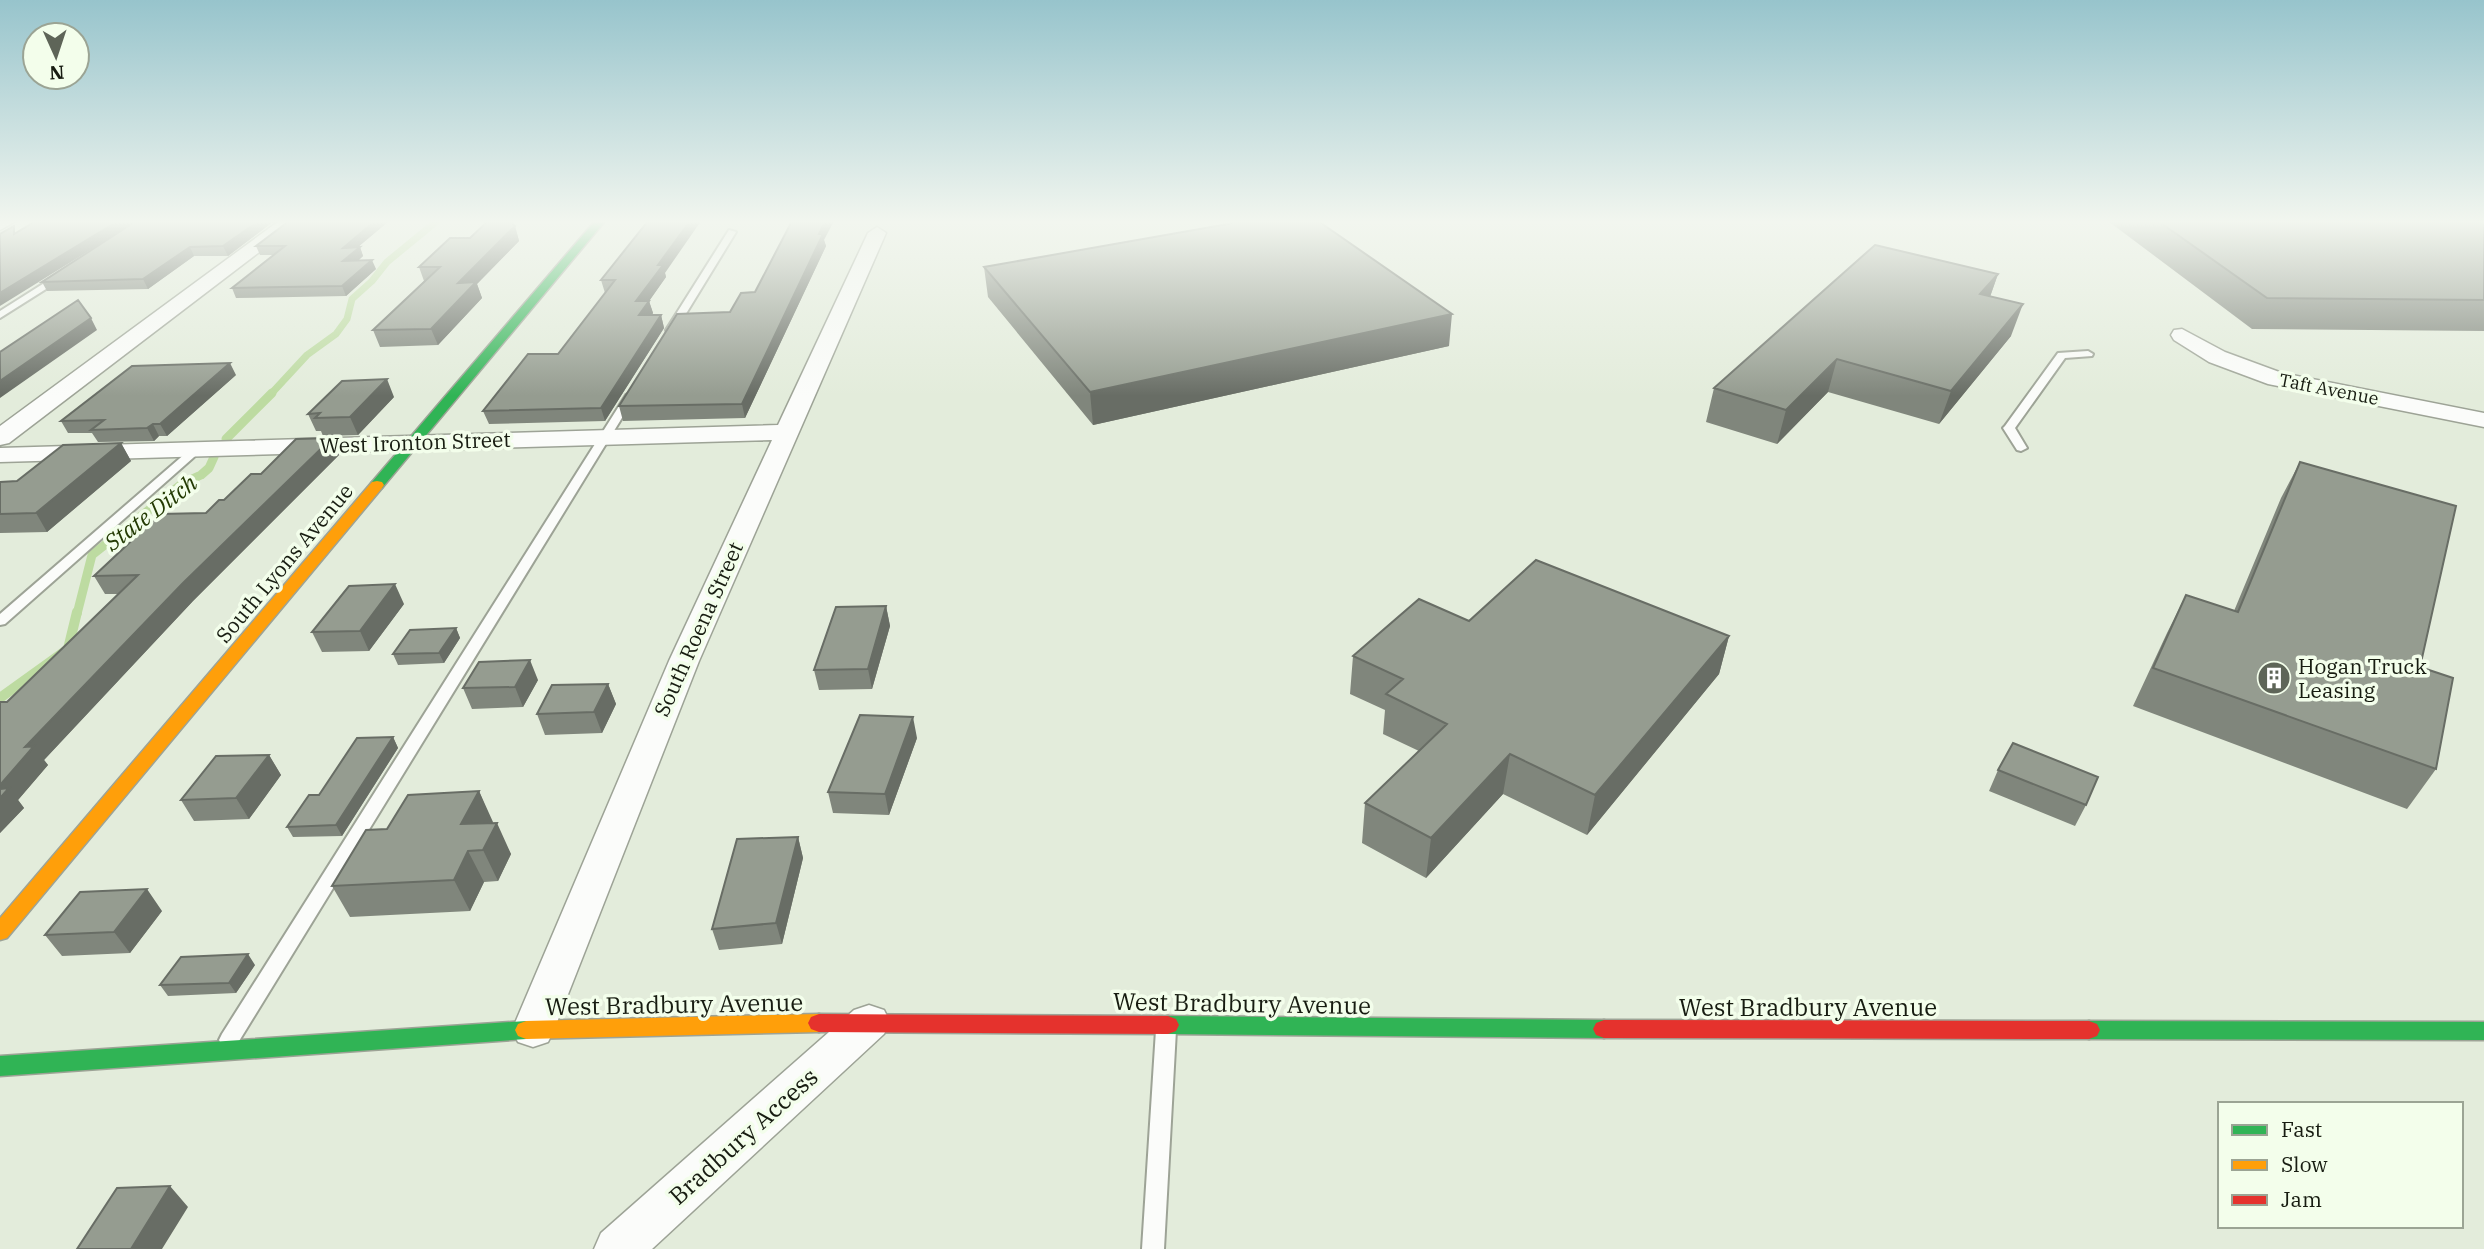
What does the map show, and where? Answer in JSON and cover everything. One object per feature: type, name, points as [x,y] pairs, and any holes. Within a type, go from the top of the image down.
[{"type":"street","points":[[0,438],[213,279]]},
{"type":"street","name":"South Lyons Avenue","points":[[0,932],[551,279]]},
{"type":"street","name":"South Roena Street","points":[[533,1030],[648,744],[732,549],[856,279]]},
{"type":"street","name":"Taft Avenue","points":[[2182,335],[2217,356],[2276,379],[2484,420]]},
{"type":"street","name":"West Ironton Street","points":[[0,454],[787,432]]},
{"type":"street","name":"West Bradbury Avenue","points":[[0,1066],[487,1031],[869,1023],[1695,1030],[2484,1031]]},
{"type":"street","name":"Bradbury Access","points":[[618,1249],[869,1023]]},
{"type":"lane","points":[[0,315],[56,279]]},
{"type":"lane","points":[[661,346],[703,279]]},
{"type":"lane","points":[[2021,448],[2009,428],[2062,355],[2088,354]]},
{"type":"lane","points":[[223,1050],[640,380]]},
{"type":"lane","points":[[0,621],[198,448]]},
{"type":"lane","points":[[1153,1249],[1167,1025]]},
{"type":"building","points":[[0,279],[22,279],[0,293]]},
{"type":"building","points":[[46,279],[133,279],[42,282]]},
{"type":"building","points":[[243,279],[350,279],[342,286],[232,288]]},
{"type":"building","points":[[427,279],[476,282],[431,329],[373,330]]},
{"type":"building","points":[[652,279],[636,301],[649,301],[639,315],[661,315],[601,408],[483,411],[528,354],[558,354],[615,280],[601,280]]},
{"type":"building","points":[[762,279],[801,279],[742,404],[619,406],[677,314],[730,312],[741,293],[755,292]]},
{"type":"building","points":[[994,279],[1402,279],[1452,314],[1090,392]]},
{"type":"building","points":[[1836,279],[1993,279],[1980,294],[2023,304],[1951,391],[1837,359],[1786,410],[1714,388]]},
{"type":"building","points":[[2241,279],[2484,279],[2484,300],[2267,298]]},
{"type":"building","points":[[78,300],[91,318],[0,381],[0,352]]},
{"type":"building","points":[[230,363],[160,424],[147,428],[91,430],[104,420],[61,421],[132,366]]},
{"type":"building","points":[[387,379],[350,417],[315,418],[320,413],[308,414],[342,381]]},
{"type":"building","points":[[332,438],[183,583],[25,747],[34,746],[0,785],[0,702],[7,702],[138,575],[94,576],[160,514],[206,513],[251,474],[261,474],[296,439]]},
{"type":"building","points":[[121,443],[36,513],[0,514],[0,482],[17,481],[63,445]]},
{"type":"building","name":"Hogan Truck Leasing","points":[[2300,462],[2456,506],[2420,667],[2453,678],[2436,769],[2153,668],[2186,595],[2238,612]]},
{"type":"building","points":[[1536,560],[1729,636],[1595,795],[1510,754],[1431,838],[1365,803],[1447,724],[1386,694],[1403,679],[1353,656],[1419,599],[1469,621]]},
{"type":"building","points":[[395,584],[360,631],[312,632],[349,586]]},
{"type":"building","points":[[886,606],[868,669],[814,670],[836,607]]},
{"type":"building","points":[[456,628],[439,653],[393,654],[410,630]]},
{"type":"building","points":[[530,660],[515,687],[463,688],[479,662]]},
{"type":"building","points":[[608,684],[594,712],[537,714],[552,685]]},
{"type":"building","points":[[860,715],[913,717],[885,794],[828,792]]},
{"type":"building","points":[[393,737],[336,825],[287,827],[309,795],[319,795],[357,738]]},
{"type":"building","points":[[2013,743],[2098,777],[2086,805],[1998,770]]},
{"type":"building","points":[[269,755],[236,798],[181,800],[216,756]]},
{"type":"building","points":[[9,788],[0,798],[0,789]]},
{"type":"building","points":[[479,791],[461,824],[497,823],[483,850],[468,851],[454,880],[332,886],[366,830],[387,829],[408,795]]},
{"type":"building","points":[[798,837],[776,923],[712,929],[737,839]]},
{"type":"building","points":[[147,889],[114,932],[45,935],[80,892]]},
{"type":"building","points":[[248,954],[229,983],[160,985],[181,957]]},
{"type":"building","points":[[170,1186],[131,1249],[77,1249],[117,1188]]},
{"type":"waterway","name":"State Ditch","points":[[270,395],[307,355],[336,334],[347,319],[352,299],[373,279]]},
{"type":"waterway","name":"State Ditch","points":[[226,439],[270,395]]},
{"type":"waterway","name":"State Ditch","points":[[77,614],[92,555],[183,483],[201,475],[209,468],[214,457]]},
{"type":"waterway","name":"State Ditch","points":[[0,698],[68,649],[77,612]]},
{"type":"traffic: fast","points":[[377,485],[551,279]]},
{"type":"traffic: fast","points":[[1168,1025],[1604,1029]]},
{"type":"traffic: fast","points":[[0,1066],[526,1030]]},
{"type":"traffic: fast","points":[[2089,1030],[2484,1031]]},
{"type":"traffic: slow","points":[[0,932],[377,485]]},
{"type":"traffic: slow","points":[[526,1030],[819,1023]]},
{"type":"traffic: jam","points":[[819,1023],[1168,1025]]},
{"type":"traffic: jam","points":[[1604,1029],[2089,1030]]},
{"type":"place","name":"Hogan Truck Leasing","points":[[2274,678]]}]
